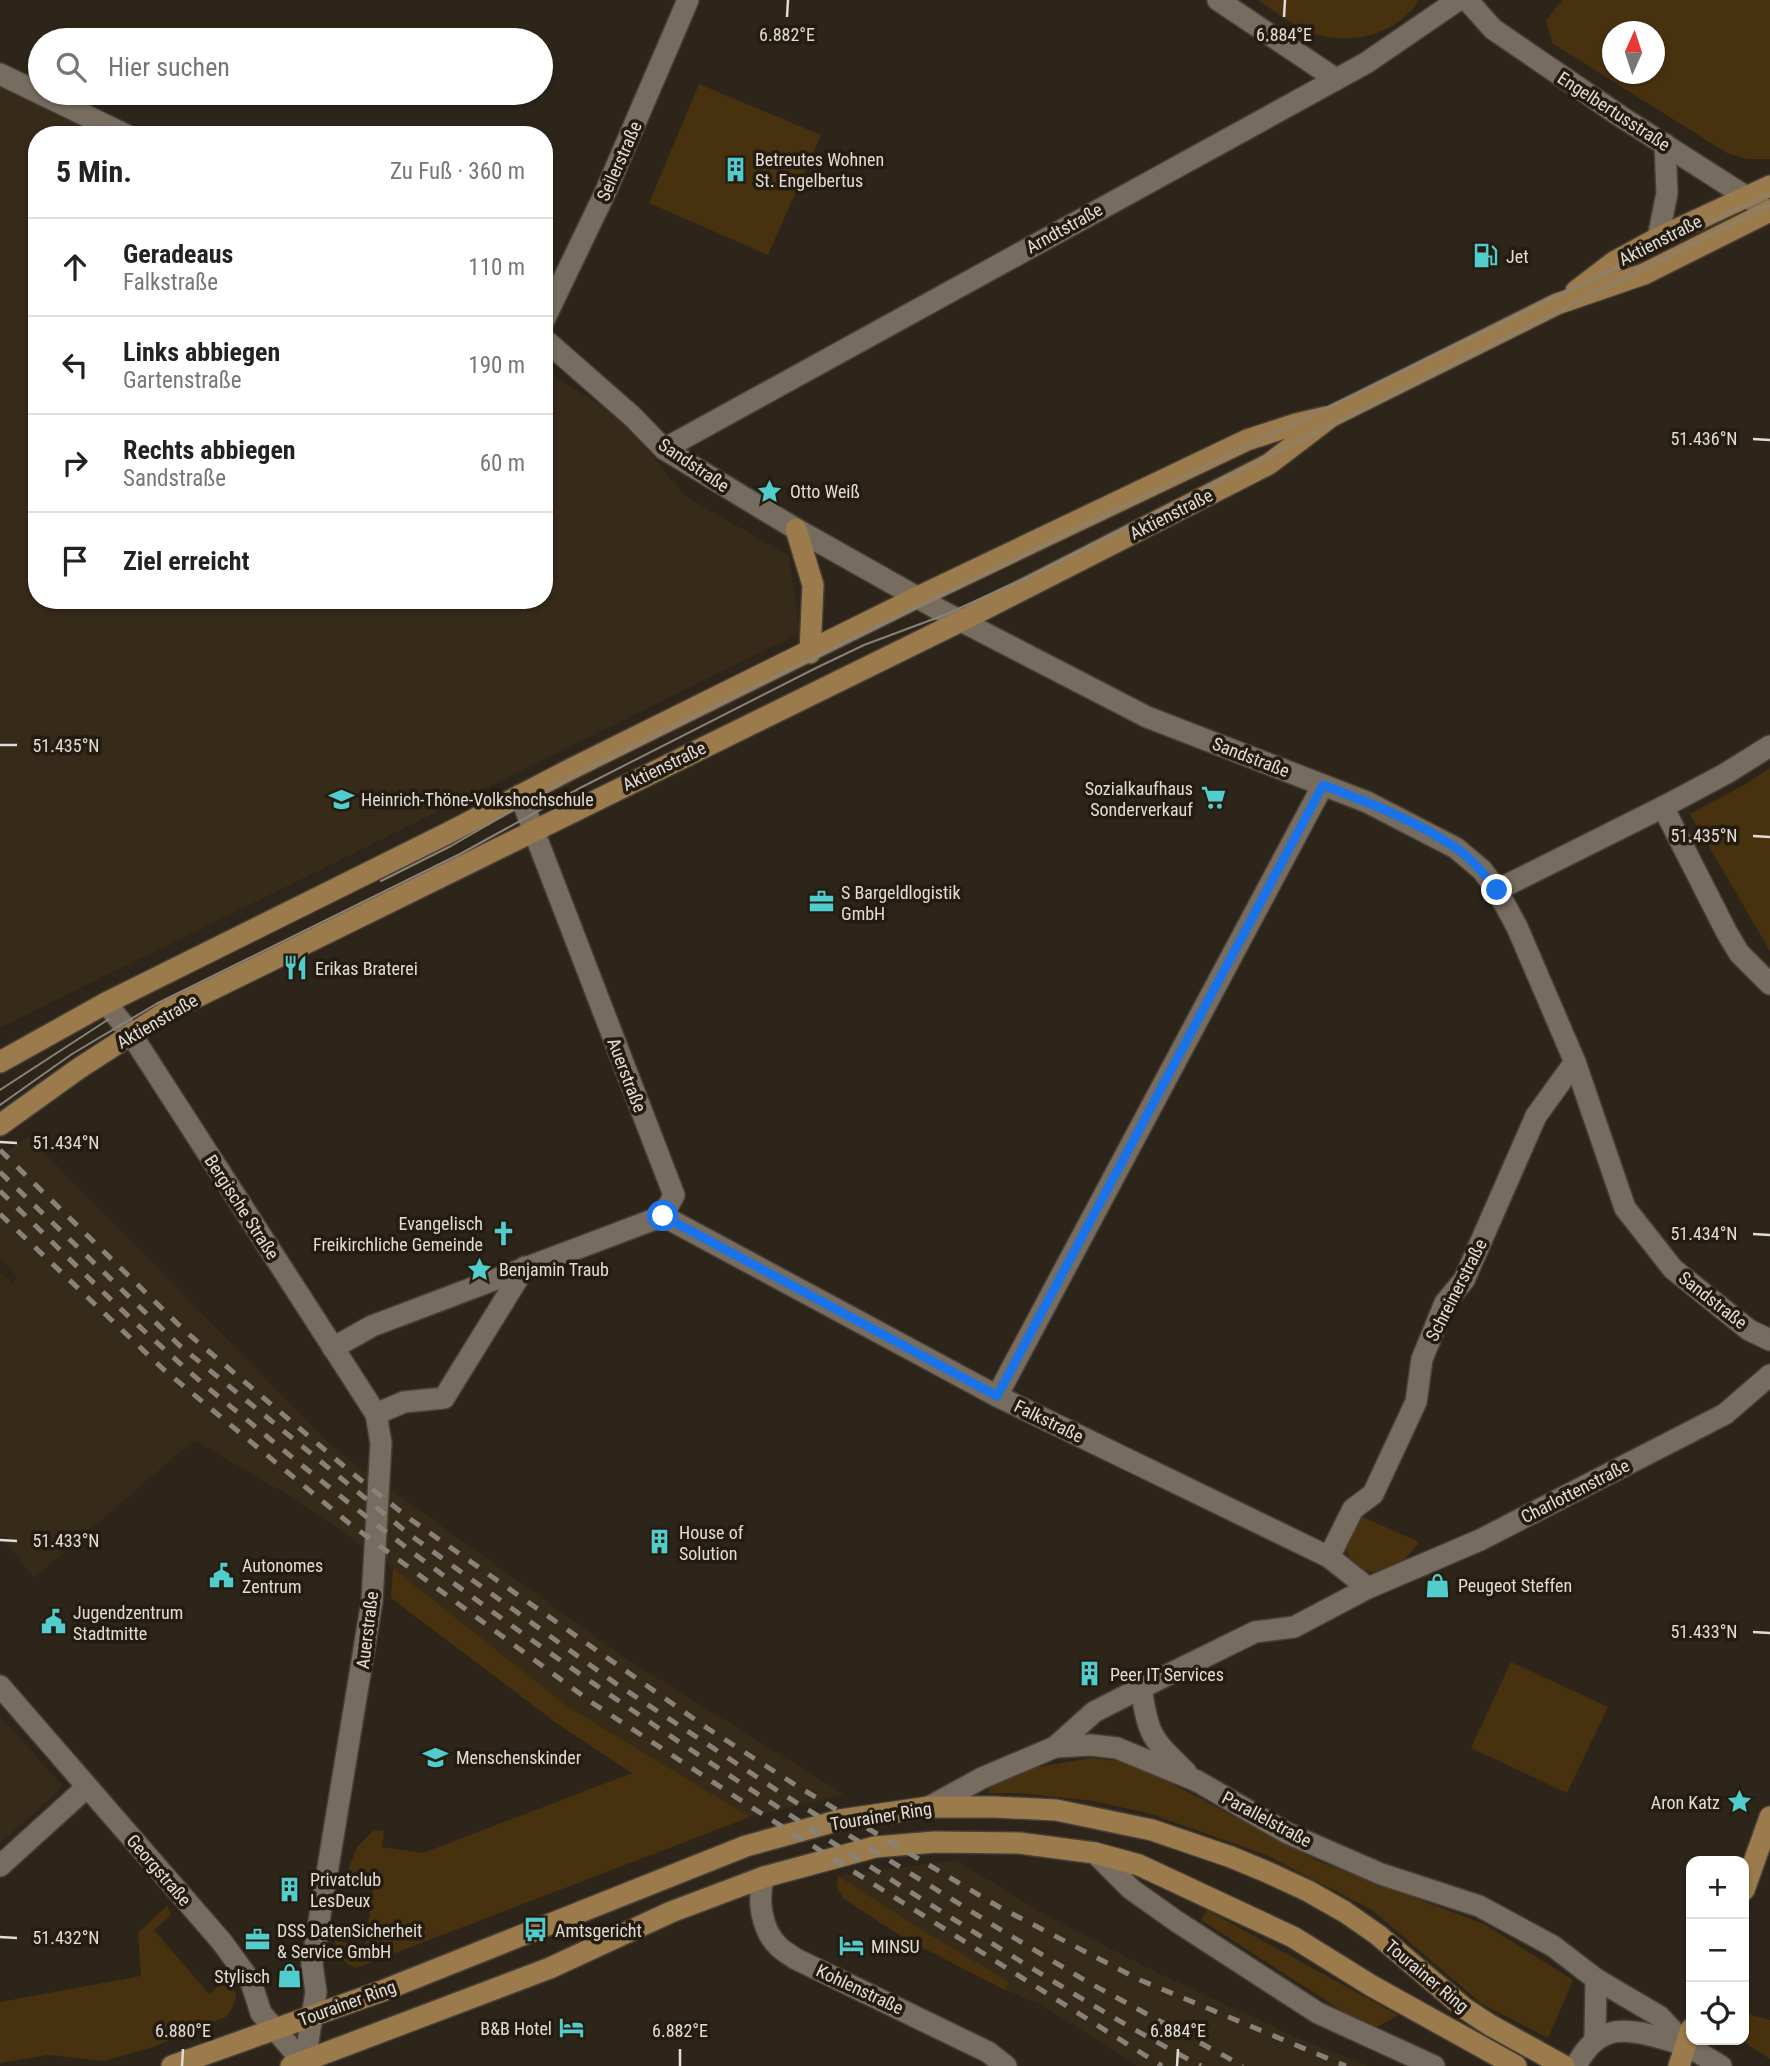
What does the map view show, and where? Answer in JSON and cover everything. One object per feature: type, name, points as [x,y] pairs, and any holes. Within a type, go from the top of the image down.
[{"type":"main road","name":"Aktienstraße","points":[[1558,304],[1614,262],[1658,238],[1770,186]]},
{"type":"main road","name":"Aktienstraße","points":[[0,1125],[131,1034],[166,1013],[961,621],[1269,464],[1332,416],[1558,304],[1644,274],[1770,211]]},
{"type":"main road","name":"Aktienstraße","points":[[0,1062],[106,1003],[918,597],[1247,440],[1332,416]]},
{"type":"main road","points":[[796,529],[813,585],[810,653]]},
{"type":"main road","name":"Tourainer Ring","points":[[172,2066],[382,1991],[746,1846],[840,1820],[929,1807],[993,1807],[1056,1810],[1152,1830],[1231,1857],[1308,1891],[1378,1935],[1464,2008],[1564,2066]]},
{"type":"main road","points":[[1749,1876],[1770,1817]]},
{"type":"main road","name":"Tourainer Ring","points":[[300,2065],[550,1968],[671,1912],[764,1877],[875,1847],[935,1842],[1019,1843],[1095,1853],[1149,1870],[1293,1937],[1372,1986],[1516,2066]]},
{"type":"main road","points":[[1679,2066],[1686,2045]]},
{"type":"street","name":"Seilerstraße","points":[[553,301],[605,193],[688,0]]},
{"type":"street","points":[[1218,0],[1336,79]]},
{"type":"street","name":"Arndtstraße","points":[[664,449],[1336,79],[1402,40],[1458,0]]},
{"type":"street","name":"Engelbertusstraße","points":[[1467,0],[1493,29],[1770,211]]},
{"type":"street","points":[[0,74],[28,88]]},
{"type":"street","points":[[64,105],[107,126]]},
{"type":"street","points":[[1658,238],[1667,193],[1665,144]]},
{"type":"street","name":"Sandstraße","points":[[553,348],[633,417],[664,449],[796,529],[961,621],[1147,717],[1367,802],[1456,848],[1482,870],[1497,890],[1545,987],[1575,1062],[1625,1208],[1673,1269],[1749,1330],[1770,1340]]},
{"type":"street","points":[[1497,890],[1725,775],[1770,746]]},
{"type":"street","points":[[997,1396],[1323,785]]},
{"type":"street","name":"Auerstraße","points":[[520,795],[674,1195],[663,1216]]},
{"type":"street","points":[[1663,807],[1739,953],[1770,984]]},
{"type":"street","name":"Bergische Straße","points":[[106,1003],[131,1034],[376,1414]]},
{"type":"street","name":"Schreinerstraße","points":[[1329,1557],[1353,1509],[1373,1494],[1416,1402],[1422,1359],[1445,1303],[1464,1280],[1536,1116],[1575,1062]]},
{"type":"street","points":[[333,1348],[372,1326],[663,1216]]},
{"type":"street","name":"Falkstraße","points":[[663,1216],[997,1396],[1329,1557]]},
{"type":"street","points":[[376,1414],[404,1402],[444,1398],[525,1267]]},
{"type":"street","name":"Charlottenstraße","points":[[1055,1747],[1094,1712],[1141,1688],[1255,1632],[1294,1627],[1368,1588],[1480,1540],[1725,1414],[1770,1375]]},
{"type":"street","name":"Auerstraße","points":[[300,2065],[316,1992],[312,1964],[372,1601],[381,1443],[376,1414]]},
{"type":"street","points":[[1329,1557],[1368,1588]]},
{"type":"street","name":"Georgstraße","points":[[0,1686],[222,1942],[251,1982],[261,2013],[300,2065]]},
{"type":"street","points":[[1141,1688],[1147,1725],[1155,1741],[1197,1782]]},
{"type":"street","name":"Parallelstraße","points":[[929,1807],[991,1774],[1055,1747],[1091,1745],[1118,1748],[1197,1782],[1287,1833],[1381,1874],[1479,1906],[1552,1946],[1596,1979],[1686,2035]]},
{"type":"street","points":[[0,1866],[87,1787]]},
{"type":"street","points":[[1095,1853],[1131,1889],[1318,2013],[1434,2066]]},
{"type":"street","name":"Kohlenstraße","points":[[764,1877],[761,1886],[762,1914],[778,1946],[796,1959],[912,2013],[984,2059],[1006,2066]]},
{"type":"street","points":[[1576,2066],[1584,2049],[1595,2039],[1596,1979]]},
{"type":"street","name":"Parallelstraße","points":[[1595,2039],[1611,2031],[1686,2037]]},
{"type":"street","name":"Parallelstraße","points":[[1698,2045],[1721,2066]]},
{"type":"shaded area","points":[[1258,0],[1419,0],[1400,21],[1375,34],[1333,38],[1303,29]]},
{"type":"shaded area","points":[[1562,0],[1770,0],[1770,159],[1747,159],[1727,153],[1617,84],[1665,84],[1665,21],[1602,21],[1602,74],[1552,43],[1546,20]]},
{"type":"shaded area","points":[[699,84],[821,135],[768,255],[649,203]]},
{"type":"shaded area","points":[[0,85],[28,99],[28,105],[39,105],[80,126],[28,126],[28,609],[553,609],[553,376],[624,420],[685,496],[789,556],[800,633],[0,1028]]},
{"type":"shaded area","points":[[1770,768],[1770,951],[1690,814]]},
{"type":"shaded area","points":[[28,1136],[336,1450],[625,1658],[845,1795],[750,1817],[568,1708],[388,1564],[298,1501],[194,1440],[34,1578],[0,1535],[0,1272],[13,1284],[17,1277],[0,1258],[0,1157]]},
{"type":"shaded area","points":[[1363,1517],[1419,1542],[1404,1560],[1391,1569],[1384,1572],[1365,1570],[1349,1558],[1346,1547],[1357,1519]]},
{"type":"shaded area","points":[[393,1568],[568,1707],[750,1817],[356,1968],[347,1963],[339,1955],[335,1941],[365,1946],[375,1878],[347,1873],[357,1847],[374,1830],[384,1831],[382,1847],[423,1853],[632,1773],[559,1725],[391,1598]]},
{"type":"shaded area","points":[[1511,1662],[1608,1707],[1567,1793],[1471,1748]]},
{"type":"shaded area","points":[[0,1715],[63,1787],[0,1843]]},
{"type":"shaded area","points":[[1091,1758],[1131,1762],[1320,1862],[1484,1924],[1573,1980],[1548,2038],[1482,2004],[1372,1910],[1266,1855],[1151,1814],[1094,1801],[1018,1793],[989,1793],[988,1786],[1026,1769]]},
{"type":"shaded area","points":[[956,1860],[1042,1913],[1150,1969],[1300,2039],[1369,2066],[1137,2066],[1042,2005],[1005,1990],[904,1938],[843,1898],[837,1888],[838,1876]]},
{"type":"shaded area","points":[[838,1876],[1009,1982],[1005,1990],[904,1938],[843,1898],[837,1888]]},
{"type":"shaded area","points":[[167,1906],[171,1915],[154,1930],[209,1994],[227,1979],[236,1994],[233,2007],[226,2017],[153,2047],[104,2061],[48,2055],[0,2063],[0,2002],[141,1976],[138,1933]]},
{"type":"shaded area","points":[[1207,1910],[1398,2015],[1372,2030],[1201,1920]]},
{"type":"shaded area","points":[[1749,2014],[1770,2020],[1770,2059],[1749,2045]]},
{"type":"tram line","points":[[381,881],[451,846],[574,775],[1770,193]]},
{"type":"tram line","points":[[0,1105],[72,1054],[156,1004],[460,854],[580,788],[864,645],[947,614],[1034,574],[1770,205]]},
{"type":"tram line","points":[[0,1090],[109,1019]]},
{"type":"railway","points":[[0,1150],[186,1332],[352,1473],[410,1519],[707,1728],[797,1786],[999,1907],[1140,1980],[1346,2066]]},
{"type":"railway","points":[[0,1172],[179,1345],[410,1535],[615,1683],[781,1793],[1006,1933],[1086,1981],[1243,2066]]},
{"type":"railway","points":[[0,1191],[197,1378],[342,1498],[490,1610],[718,1768],[874,1869],[1077,1995],[1201,2066]]},
{"type":"railway","points":[[0,1214],[163,1369],[350,1524],[594,1704],[748,1805],[1162,2066]]},
{"type":"place","name":"Betreutes Wohnen St. Engelbertus","points":[[735,169]]},
{"type":"place","name":"Jet","points":[[1486,256]]},
{"type":"place","name":"Otto Weiß","points":[[770,491]]},
{"type":"place","name":"Sozialkaufhaus Sonderverkauf","points":[[1213,798]]},
{"type":"place","name":"Heinrich-Thöne-Volkshochschule","points":[[341,799]]},
{"type":"place","name":"S Bargeldlogistik GmbH","points":[[821,902]]},
{"type":"place","name":"Erikas Braterei","points":[[295,968]]},
{"type":"place","name":"Evangelisch Freikirchliche Gemeinde","points":[[503,1233]]},
{"type":"place","name":"Benjamin Traub","points":[[479,1269]]},
{"type":"place","name":"House of Solution","points":[[659,1542]]},
{"type":"place","name":"Autonomes Zentrum","points":[[222,1575]]},
{"type":"place","name":"Peugeot Steffen","points":[[1438,1585]]},
{"type":"place","name":"Jugendzentrum Stadtmitte","points":[[53,1622]]},
{"type":"place","name":"Peer IT Services","points":[[1090,1674]]},
{"type":"place","name":"Menschenskinder","points":[[436,1757]]},
{"type":"place","name":"Aron Katz","points":[[1740,1802]]},
{"type":"place","name":"Privatclub LesDeux","points":[[290,1889]]},
{"type":"place","name":"Amtsgericht","points":[[535,1930]]},
{"type":"place","name":"DSS DatenSicherheit & Service GmbH","points":[[257,1940]]},
{"type":"place","name":"MINSU","points":[[851,1946]]},
{"type":"place","name":"Stylisch","points":[[290,1976]]},
{"type":"place","name":"B&B Hotel","points":[[572,2028]]},
{"type":"route","points":[[663,1216],[997,1396],[1323,785],[1367,802],[1456,848],[1482,870],[1497,890]]}]
